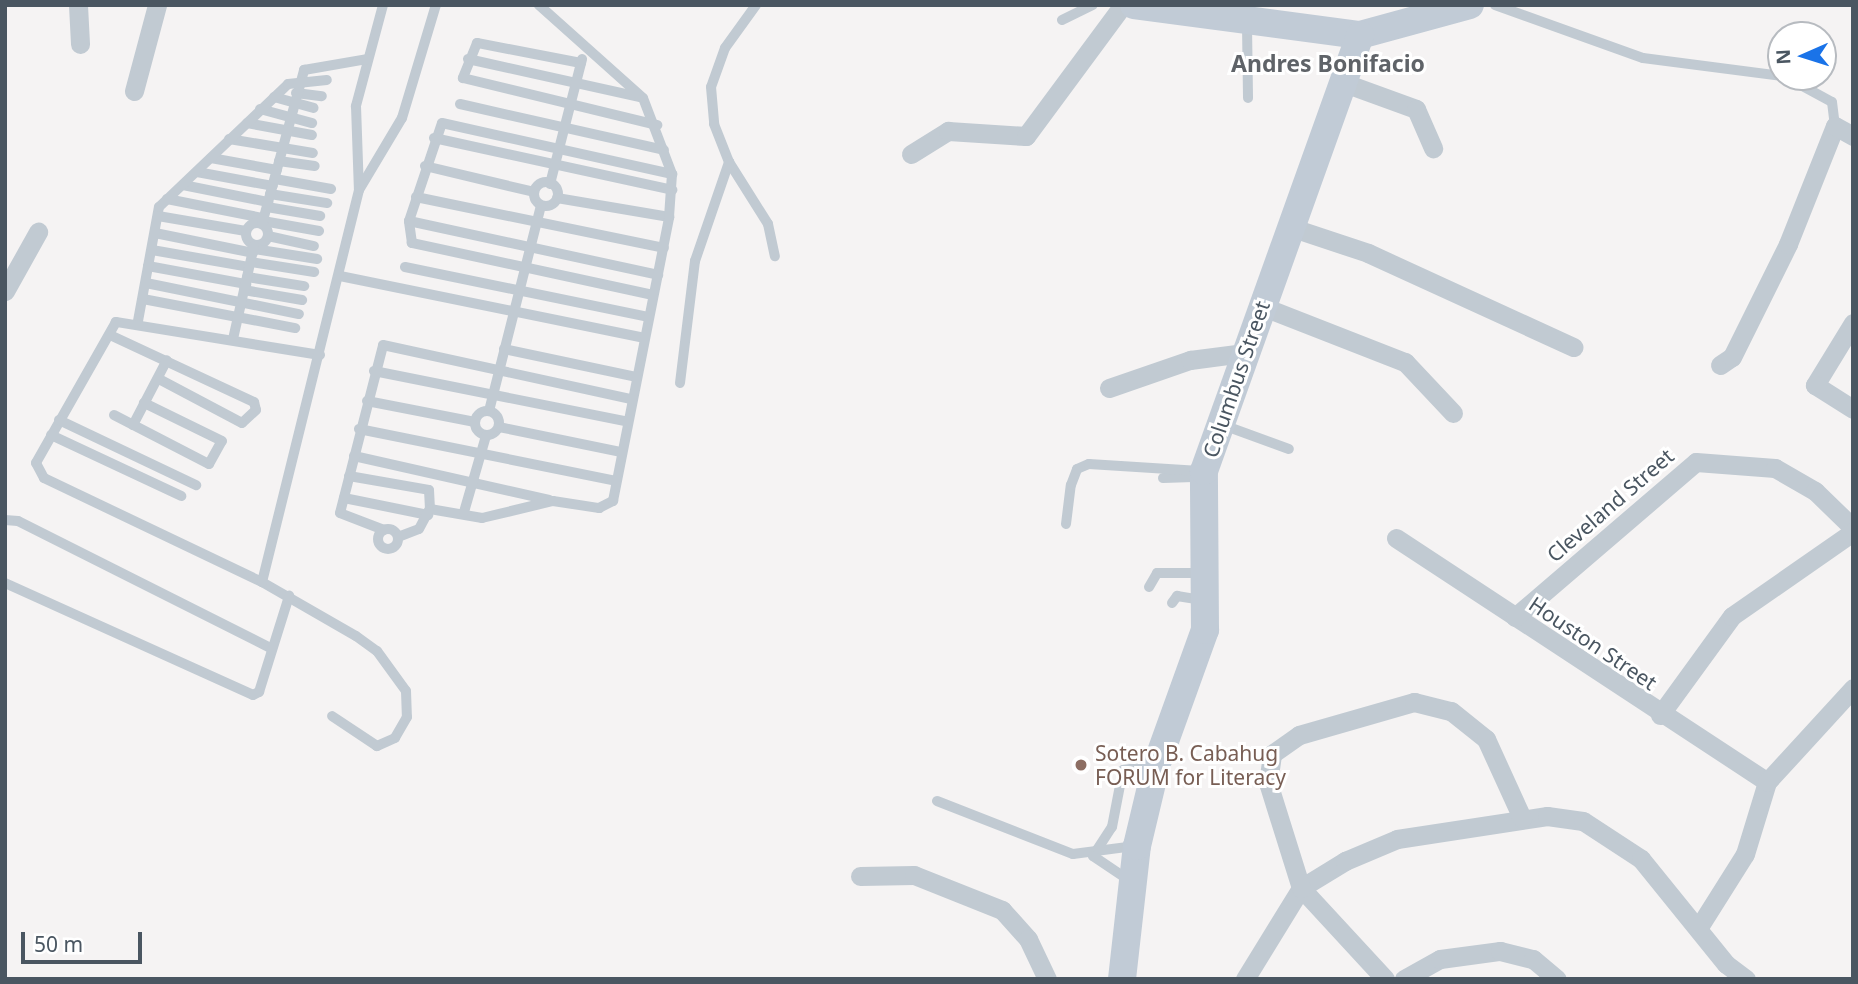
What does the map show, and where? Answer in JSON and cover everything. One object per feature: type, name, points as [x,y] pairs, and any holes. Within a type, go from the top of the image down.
[{"type":"street","points":[[78,5],[79,44]]},
{"type":"street","points":[[134,91],[157,5]]},
{"type":"street","points":[[911,154],[948,131],[1026,136],[1123,5]]},
{"type":"street","points":[[1134,5],[1247,25],[1360,35],[1470,5]]},
{"type":"street","name":"Columbus Street","points":[[1122,979],[1130,881],[1156,766],[1205,630],[1209,573],[1204,474],[1287,226],[1339,81],[1360,35]]},
{"type":"street","points":[[1339,81],[1416,109],[1433,148]]},
{"type":"street","points":[[1720,365],[1732,357],[1788,244],[1835,126],[1853,136]]},
{"type":"street","points":[[1287,226],[1368,253],[1573,347]]},
{"type":"street","points":[[5,291],[38,232]]},
{"type":"street","points":[[1261,306],[1405,362],[1453,413]]},
{"type":"street","points":[[1853,323],[1815,385],[1853,409]]},
{"type":"street","points":[[1109,388],[1190,360],[1243,353]]},
{"type":"street","name":"Cleveland Street","points":[[1515,617],[1696,462],[1775,468],[1815,491],[1853,530]]},
{"type":"street","points":[[1660,715],[1732,615],[1853,530]]},
{"type":"street","name":"Houston Street","points":[[1396,538],[1660,715],[1767,782]]},
{"type":"street","points":[[1699,927],[1745,854],[1767,782],[1853,688]]},
{"type":"street","points":[[1385,979],[1301,888],[1268,783],[1272,754],[1299,735],[1414,702],[1451,711],[1486,739],[1522,818]]},
{"type":"street","points":[[1245,979],[1301,888],[1398,839],[1522,818],[1583,821],[1612,836],[1699,927],[1726,964],[1746,979]]},
{"type":"street","points":[[860,876],[914,875],[1002,910],[1028,939],[1047,979]]},
{"type":"street","points":[[1404,979],[1440,959],[1500,951],[1533,959],[1557,979]]},
{"type":"lane","points":[[262,582],[340,276],[359,190],[356,106],[383,5]]},
{"type":"lane","points":[[359,190],[402,118],[436,5]]},
{"type":"lane","points":[[354,456],[553,501],[611,506],[625,421],[664,248],[672,174],[657,125],[643,98],[585,49],[539,5]]},
{"type":"lane","points":[[1062,20],[1093,5]]},
{"type":"lane","points":[[1495,5],[1643,58],[1767,74]]},
{"type":"lane","points":[[752,6],[711,87],[714,124],[729,162],[753,191],[775,256]]},
{"type":"lane","points":[[1247,25],[1248,98]]},
{"type":"lane","points":[[581,63],[477,43],[468,59],[466,81],[657,125]]},
{"type":"lane","points":[[557,198],[550,184],[552,164],[585,49]]},
{"type":"lane","points":[[268,236],[262,221],[273,186],[288,117],[300,81],[312,65],[368,58]]},
{"type":"lane","points":[[468,59],[643,98]]},
{"type":"lane","points":[[138,321],[158,216],[167,199],[274,97],[300,81],[327,80]]},
{"type":"lane","points":[[1811,91],[1832,102],[1835,126]]},
{"type":"lane","points":[[296,93],[322,96]]},
{"type":"lane","points":[[274,97],[314,108]]},
{"type":"lane","points":[[460,104],[563,124],[664,150]]},
{"type":"lane","points":[[260,110],[312,123]]},
{"type":"lane","points":[[247,123],[312,135]]},
{"type":"lane","points":[[653,295],[412,243],[409,220],[433,138],[442,123],[556,145],[672,174]]},
{"type":"lane","points":[[433,138],[672,190]]},
{"type":"lane","points":[[229,139],[313,153]]},
{"type":"lane","points":[[211,158],[273,186],[327,204]]},
{"type":"lane","points":[[680,383],[695,261],[729,162]]},
{"type":"lane","points":[[273,186],[315,166]]},
{"type":"lane","points":[[425,166],[534,192],[550,184]]},
{"type":"lane","points":[[197,172],[273,186],[320,216]]},
{"type":"lane","points":[[183,185],[331,189]]},
{"type":"lane","points":[[475,422],[489,411],[528,245],[541,205],[534,192]]},
{"type":"lane","points":[[416,197],[664,248]]},
{"type":"lane","points":[[541,205],[557,198],[669,217]]},
{"type":"lane","points":[[167,199],[319,231]]},
{"type":"lane","points":[[158,216],[246,231],[262,221]]},
{"type":"lane","points":[[409,220],[658,275]]},
{"type":"lane","points":[[246,231],[250,266]]},
{"type":"lane","points":[[155,233],[304,286]]},
{"type":"lane","points":[[268,236],[314,246]]},
{"type":"lane","points":[[233,339],[250,266],[268,236]]},
{"type":"lane","points":[[152,250],[250,266],[314,272]]},
{"type":"lane","points":[[148,266],[250,266],[317,259]]},
{"type":"lane","points":[[250,266],[302,300]]},
{"type":"lane","points":[[405,267],[648,317]]},
{"type":"lane","points":[[340,276],[645,338]]},
{"type":"lane","points":[[146,283],[299,314]]},
{"type":"lane","points":[[143,299],[295,328]]},
{"type":"lane","points":[[320,355],[138,321],[117,322],[36,463],[44,478],[289,596],[377,651],[406,691],[407,717],[395,737],[377,746],[332,716]]},
{"type":"lane","points":[[110,335],[254,402],[256,410],[242,423],[159,379]]},
{"type":"lane","points":[[398,537],[384,530],[345,520],[344,498],[359,429],[383,345],[498,367],[631,399]]},
{"type":"lane","points":[[504,349],[637,377]]},
{"type":"lane","points":[[133,425],[167,360]]},
{"type":"lane","points":[[374,371],[625,421]]},
{"type":"lane","points":[[367,401],[475,422],[486,436]]},
{"type":"lane","points":[[114,415],[205,463],[221,446],[220,439],[144,403]]},
{"type":"lane","points":[[489,411],[499,427]]},
{"type":"lane","points":[[59,419],[196,485]]},
{"type":"lane","points":[[1219,424],[1289,449]]},
{"type":"lane","points":[[464,512],[486,436],[499,427],[621,452]]},
{"type":"lane","points":[[359,429],[616,481]]},
{"type":"lane","points":[[51,435],[181,496]]},
{"type":"lane","points":[[1066,524],[1071,485],[1077,469],[1089,464],[1204,474]]},
{"type":"lane","points":[[1163,478],[1204,474]]},
{"type":"lane","points":[[349,476],[429,491],[429,512],[419,529],[398,537],[392,548],[383,547],[378,538],[384,530]]},
{"type":"lane","points":[[344,498],[429,512],[464,512],[490,517],[553,501]]},
{"type":"lane","points":[[5,520],[270,648]]},
{"type":"lane","points":[[1149,587],[1157,573],[1209,573]]},
{"type":"lane","points":[[5,583],[253,695],[259,692],[270,648],[289,596]]},
{"type":"lane","points":[[1172,603],[1177,596],[1209,601]]},
{"type":"lane","points":[[1093,856],[1112,827],[1123,770],[1156,766]]},
{"type":"lane","points":[[937,800],[1093,856],[1130,881]]},
{"type":"lane","points":[[1093,856],[1137,846]]},
{"type":"place","name":"Sotero B. Cabahug FORUM for Literacy","points":[[1081,765]]},
{"type":"district","name":"Andres Bonifacio","points":[[1328,63]]}]
